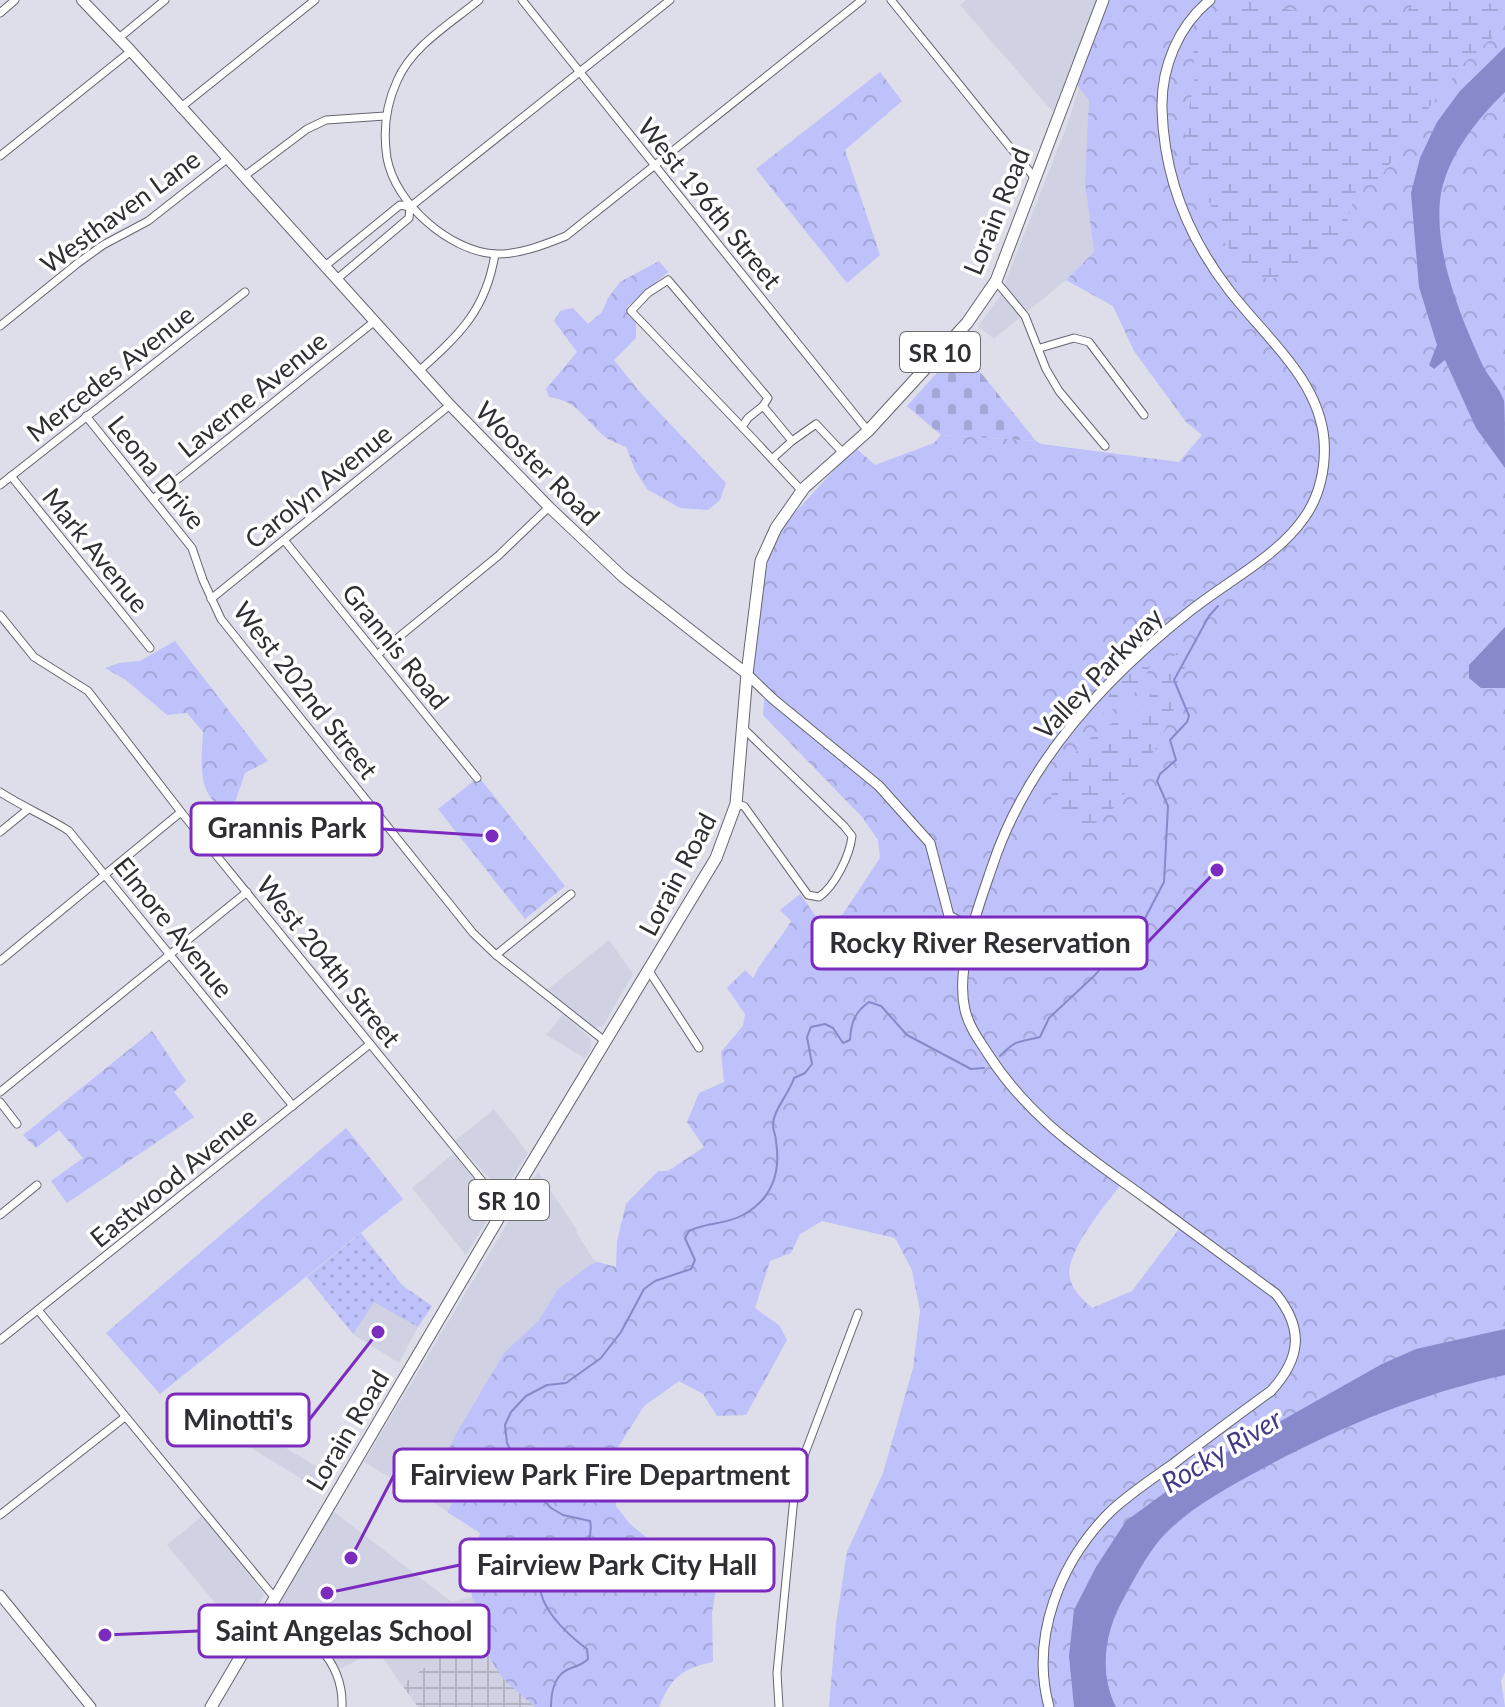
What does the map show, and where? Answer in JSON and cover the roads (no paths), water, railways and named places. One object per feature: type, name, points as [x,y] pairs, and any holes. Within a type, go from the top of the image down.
[{"type":"main road","name":"Wooster Road","points":[[82,0],[450,405],[549,507],[623,577],[747,674]]},
{"type":"main road","name":"Lorain Road","points":[[211,1707],[504,1208],[716,858],[736,804],[761,561],[776,528],[802,491],[868,431],[967,323],[996,281],[1100,1]]},
{"type":"street","points":[[0,13],[15,0]]},
{"type":"street","points":[[119,38],[165,0]]},
{"type":"street","points":[[180,108],[315,0]]},
{"type":"street","points":[[479,0],[412,56],[397,80],[385,116],[387,160],[410,207],[443,235],[463,246],[495,254],[539,247],[566,236],[862,0]]},
{"type":"street","name":"West 196th Street","points":[[522,0],[868,431]]},
{"type":"street","points":[[337,279],[409,218],[410,207],[670,0]]},
{"type":"street","points":[[891,0],[1034,177]]},
{"type":"street","name":"Valley Parkway","points":[[1049,1707],[1044,1679],[1044,1642],[1056,1595],[1075,1556],[1111,1512],[1271,1391],[1287,1374],[1292,1362],[1295,1328],[1290,1311],[1276,1294],[1030,1110],[973,1032],[965,1010],[963,979],[972,928],[1001,840],[1032,777],[1108,686],[1149,647],[1189,611],[1258,561],[1302,522],[1313,503],[1321,478],[1325,456],[1317,407],[1301,376],[1216,274],[1191,230],[1171,180],[1163,125],[1165,79],[1182,30],[1210,0]]},
{"type":"street","points":[[0,156],[131,51]]},
{"type":"street","points":[[243,177],[307,129],[326,120],[385,116]]},
{"type":"street","name":"Westhaven Lane","points":[[0,326],[78,263],[103,245],[148,221],[227,159]]},
{"type":"street","points":[[325,266],[400,205],[410,207]]},
{"type":"street","points":[[419,371],[456,337],[476,311],[491,281],[495,254]]},
{"type":"street","points":[[742,427],[768,398],[668,280],[648,293],[631,311],[802,491]]},
{"type":"street","points":[[996,281],[1025,316],[1046,369],[1059,391],[1105,446]]},
{"type":"street","name":"Mercedes Avenue","points":[[0,485],[245,292]]},
{"type":"street","name":"Laverne Avenue","points":[[153,499],[375,321]]},
{"type":"street","points":[[1040,348],[1074,338],[1089,342],[1144,415]]},
{"type":"street","name":"Carolyn Avenue","points":[[211,599],[450,405]]},
{"type":"street","points":[[763,406],[792,441]]},
{"type":"street","name":"Leona Drive","points":[[86,416],[192,548],[211,599]]},
{"type":"street","points":[[772,459],[816,424],[843,453]]},
{"type":"street","name":"Mark Avenue","points":[[11,476],[150,648]]},
{"type":"street","points":[[378,654],[498,556],[549,507]]},
{"type":"street","name":"Grannis Road","points":[[284,540],[477,778]]},
{"type":"street","name":"West 202nd Street","points":[[211,599],[221,619],[473,933],[496,955],[606,1042]]},
{"type":"street","name":"West 204th Street","points":[[0,615],[34,657],[88,691],[181,812],[504,1208]]},
{"type":"street","name":"Wooster Road","points":[[747,674],[879,786],[930,843],[949,916],[972,928]]},
{"type":"street","points":[[736,804],[744,806],[808,895],[819,897],[826,892],[851,848],[852,836],[743,728]]},
{"type":"street","name":"Elmore Avenue","points":[[3,794],[69,831],[293,1106]]},
{"type":"street","points":[[0,832],[27,810]]},
{"type":"street","points":[[0,961],[181,812]]},
{"type":"street","points":[[0,1092],[247,892]]},
{"type":"street","points":[[496,955],[571,894]]},
{"type":"street","points":[[649,971],[699,1048]]},
{"type":"street","name":"Eastwood Avenue","points":[[0,1340],[370,1044]]},
{"type":"street","points":[[0,1102],[17,1124]]},
{"type":"street","points":[[0,1215],[37,1185]]},
{"type":"street","points":[[38,1310],[274,1597]]},
{"type":"street","points":[[779,1707],[777,1673],[794,1497],[805,1453],[858,1313]]},
{"type":"street","points":[[0,1515],[125,1417]]},
{"type":"street","points":[[692,1487],[794,1497]]},
{"type":"street","points":[[0,1595],[91,1707]]},
{"type":"street","points":[[268,1609],[301,1629],[332,1661],[339,1678],[342,1707]]},
{"type":"waterway","points":[[1000,1056],[1015,1044],[1040,1037],[1049,1018],[1094,976],[1142,924],[1164,882],[1168,806],[1157,781],[1160,774],[1176,760],[1170,740],[1189,716],[1174,680],[1209,616],[1218,606]]},
{"type":"waterway","points":[[551,1707],[557,1679],[588,1659],[587,1649],[561,1626],[546,1606],[540,1585],[543,1575],[561,1568],[584,1549],[591,1531],[590,1521],[563,1515],[538,1494],[507,1443],[505,1425],[511,1412],[526,1396],[547,1385],[566,1383],[601,1358],[621,1332],[644,1289],[655,1281],[691,1269],[695,1260],[685,1238],[689,1231],[743,1215],[768,1193],[777,1164],[774,1118],[794,1078],[805,1073],[812,1064],[807,1037],[811,1027],[825,1024],[833,1028],[843,1043],[850,1040],[855,1018],[869,1002],[881,1006],[907,1035],[971,1069],[984,1068]]},
{"type":"place","name":"Grannis Park","points":[[492,836]]},
{"type":"place","name":"Rocky River Reservation","points":[[1217,870]]},
{"type":"place","name":"Minotti's","points":[[378,1332]]},
{"type":"place","name":"Fairview Park Fire Department","points":[[351,1558]]},
{"type":"place","name":"Fairview Park City Hall","points":[[327,1593]]},
{"type":"place","name":"Saint Angelas School","points":[[105,1635]]},
{"type":"water label","name":"Rocky River","points":[[1221,1450]]}]
